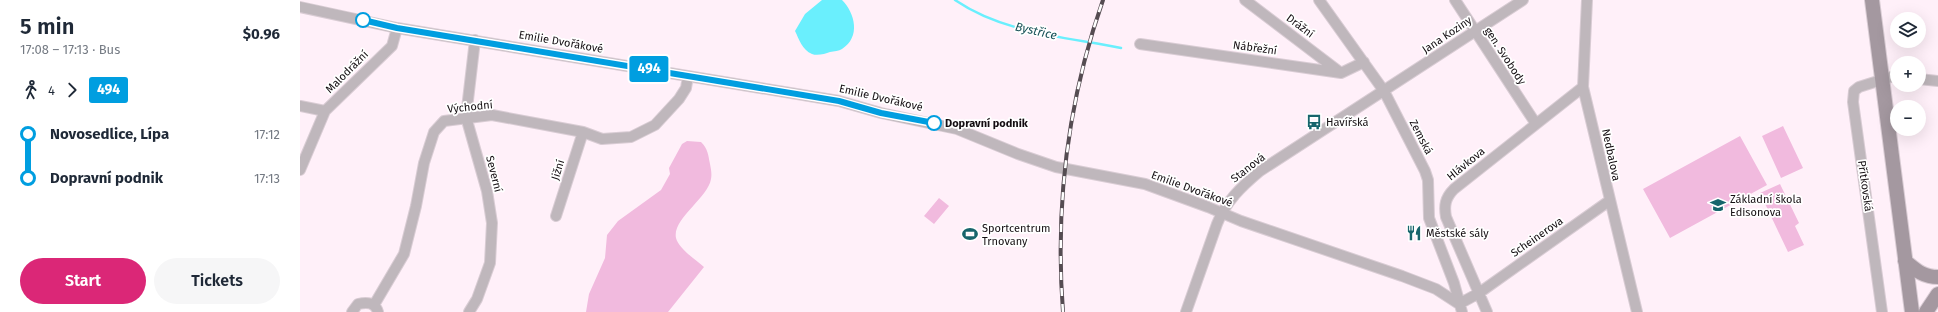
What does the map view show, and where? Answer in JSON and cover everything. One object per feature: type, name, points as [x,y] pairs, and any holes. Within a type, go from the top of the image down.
[{"type":"street","name":"Drážní","points":[[1245,0],[1341,73]]},
{"type":"street","name":"Zemská","points":[[1319,0],[1384,90],[1427,176],[1429,218],[1450,272],[1460,308]]},
{"type":"street","name":"gen. Svobody","points":[[1455,0],[1536,124]]},
{"type":"street","name":"Jana Koziny","points":[[1384,90],[1523,0]]},
{"type":"street","name":"Nedbalova","points":[[1587,0],[1583,87],[1609,201],[1637,312]]},
{"type":"street","points":[[1872,0],[1912,312]]},
{"type":"street","name":"Emilie Dvořákové","points":[[300,7],[397,28],[839,101],[881,113],[936,123],[964,131],[1045,164],[1144,184],[1222,212],[1241,221],[1402,276],[1436,290],[1460,308]]},
{"type":"street","name":"Malodrážní","points":[[325,111],[392,46],[397,28]]},
{"type":"street","name":"Severní","points":[[470,312],[478,298],[490,263],[492,224],[487,191],[466,117],[475,40]]},
{"type":"street","name":"Nábřežní","points":[[1140,44],[1341,73]]},
{"type":"street","points":[[1341,73],[1364,62]]},
{"type":"street","name":"Východní","points":[[352,312],[358,304],[366,302],[376,309],[404,254],[416,206],[424,163],[434,132],[444,121],[466,117],[492,115],[583,132],[602,139],[631,137],[655,125],[679,99],[686,88],[688,76]]},
{"type":"street","points":[[1883,78],[1890,76]]},
{"type":"street","name":"Přítkovská","points":[[1882,312],[1853,102],[1854,91],[1859,87],[1883,78]]},
{"type":"street","points":[[1926,80],[1938,81]]},
{"type":"street","name":"Hlávkova","points":[[1487,312],[1446,217],[1445,204],[1454,189],[1583,87]]},
{"type":"street","name":"Stanová","points":[[1186,312],[1222,212],[1235,193],[1260,171],[1384,90]]},
{"type":"street","points":[[300,106],[325,111],[300,170]]},
{"type":"street","name":"Jižní","points":[[556,216],[583,132]]},
{"type":"street","name":"Scheinerova","points":[[1460,308],[1609,201]]},
{"type":"street","points":[[1905,261],[1918,272],[1928,277],[1938,277]]},
{"type":"street","points":[[1926,312],[1938,294]]},
{"type":"shaded area","points":[[1783,126],[1803,168],[1781,178],[1762,136]]},
{"type":"shaded area","points":[[1740,136],[1767,185],[1670,238],[1643,189]]},
{"type":"shaded area","points":[[687,141],[701,142],[705,147],[709,157],[711,177],[704,194],[679,223],[676,231],[676,238],[680,246],[704,267],[668,312],[586,312],[589,294],[605,258],[607,235],[618,221],[661,190],[670,174],[669,168],[682,144]]},
{"type":"shaded area","points":[[1780,184],[1799,223],[1795,226],[1804,245],[1788,252],[1760,193]]},
{"type":"shaded area","points":[[939,198],[949,206],[934,224],[924,216]]},
{"type":"water","points":[[822,0],[842,0],[847,5],[853,18],[854,32],[848,44],[842,49],[814,55],[803,47],[795,31],[805,14]]},
{"type":"waterway","name":"Bystřice","points":[[955,0],[993,20],[1014,27],[1057,37],[1121,48]]},
{"type":"railway","points":[[1063,312],[1061,233],[1067,154],[1081,76],[1103,0]]},
{"type":"bus line","name":"494","points":[[363,20],[397,28],[490,42],[839,101],[881,113],[934,123]]},
{"type":"place","name":"Havířská","points":[[1314,122]]},
{"type":"place","name":"Dopravní podnik","points":[[934,123]]},
{"type":"place","name":"Základní škola Edisonova","points":[[1718,205]]},
{"type":"place","name":"Městské sály","points":[[1414,233]]},
{"type":"place","name":"Sportcentrum Trnovany","points":[[970,234]]}]
